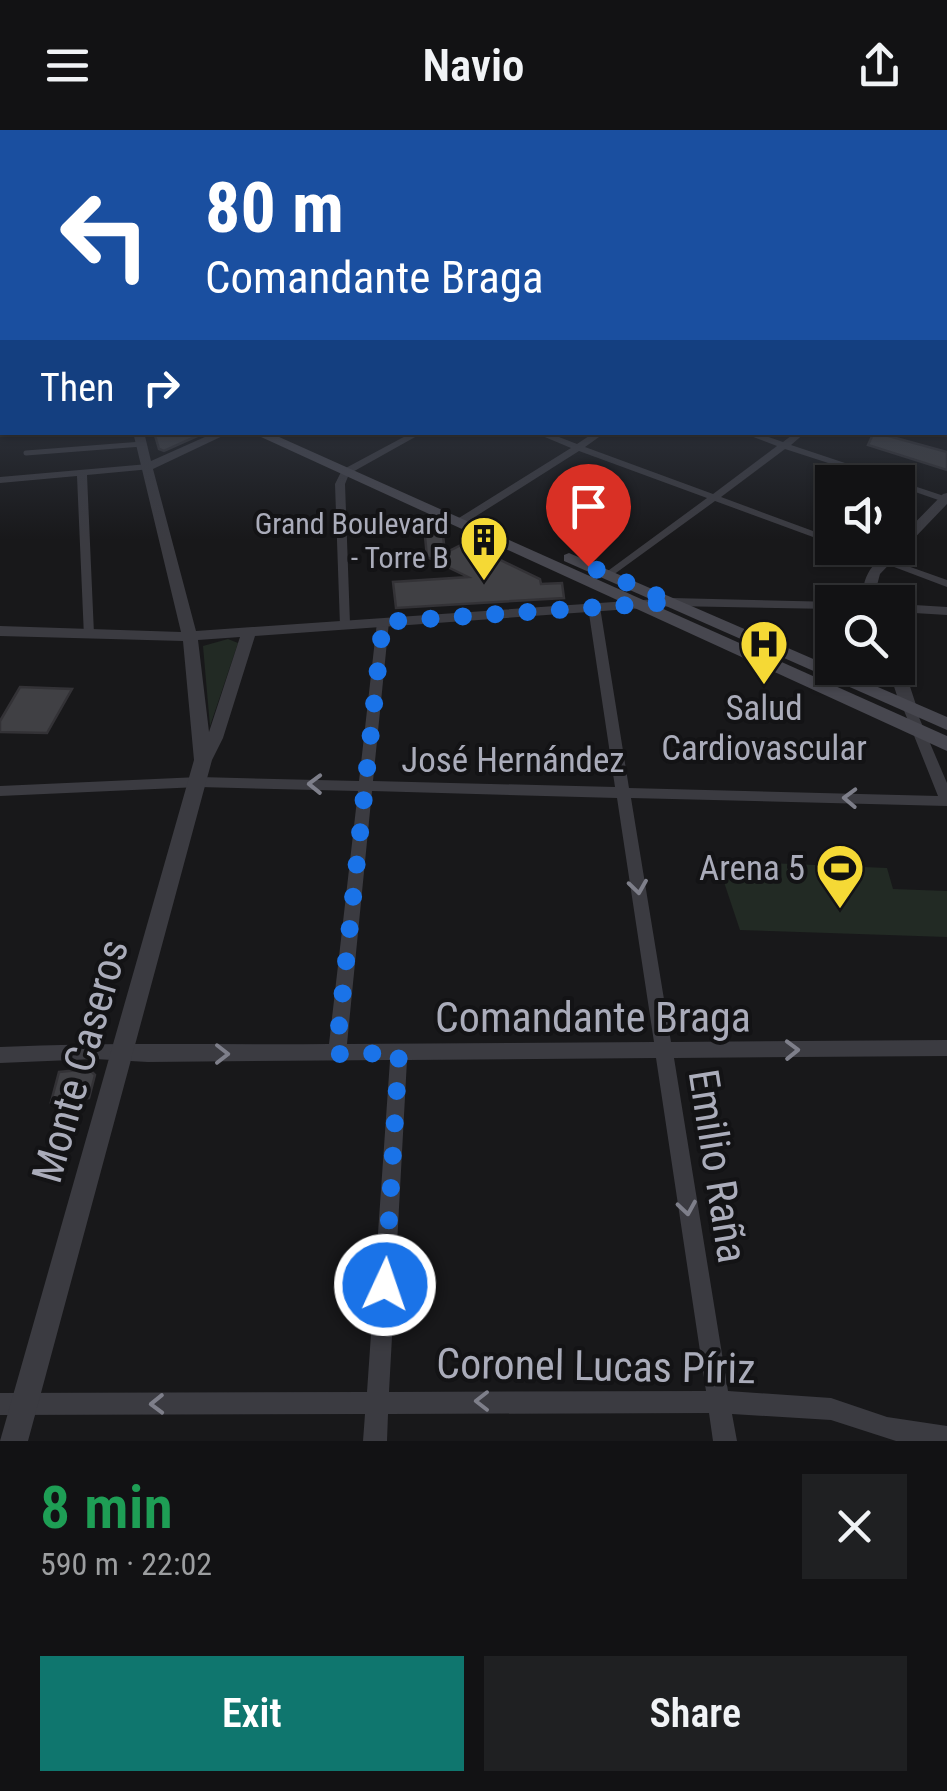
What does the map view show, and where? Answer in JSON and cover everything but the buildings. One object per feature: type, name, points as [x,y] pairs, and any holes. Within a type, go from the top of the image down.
[{"type":"main road","points":[[264,435],[672,602],[739,633],[800,678],[947,744]]},
{"type":"main road","points":[[292,435],[352,468]]},
{"type":"main road","points":[[465,518],[509,546],[639,604],[947,724]]},
{"type":"main road","points":[[509,546],[532,550],[641,598],[672,602]]},
{"type":"main road","points":[[639,604],[668,608],[718,630],[739,633]]},
{"type":"main road","points":[[800,678],[832,684],[893,710],[909,708]]},
{"type":"street","points":[[0,480],[148,466],[219,435]]},
{"type":"street","points":[[344,624],[340,484],[352,468],[414,435]]},
{"type":"street","points":[[546,435],[815,535]]},
{"type":"street","points":[[465,518],[597,435]]},
{"type":"street","points":[[753,435],[842,465]]},
{"type":"street","points":[[609,575],[798,435]]},
{"type":"street","name":"Monte Caseros","points":[[13,1441],[12,1404],[124,1053],[203,760],[190,635],[140,438]]},
{"type":"street","points":[[82,474],[88,634]]},
{"type":"street","points":[[915,489],[946,498],[915,531]]},
{"type":"street","points":[[897,565],[947,584]]},
{"type":"street","points":[[0,631],[190,635],[672,602],[815,606]]},
{"type":"street","name":"Emilio Raña","points":[[594,607],[725,1441]]},
{"type":"street","points":[[915,609],[947,611]]},
{"type":"street","points":[[336,1054],[383,622]]},
{"type":"street","name":"Monte Caseros","points":[[203,760],[215,738],[249,631]]},
{"type":"street","points":[[902,685],[947,800]]},
{"type":"street","name":"José Hernández","points":[[0,791],[199,782],[947,800]]},
{"type":"street","name":"Comandante Braga","points":[[0,1055],[947,1048]]},
{"type":"street","points":[[375,1441],[399,1053]]},
{"type":"street","name":"Coronel Lucas Píriz","points":[[12,1404],[719,1402],[831,1409],[887,1428],[947,1438]]},
{"type":"lane","points":[[26,453],[140,438]]},
{"type":"shaded area","points":[[228,639],[238,643],[210,726],[203,646]]},
{"type":"shaded area","name":"Arena 5","points":[[717,861],[887,868],[893,889],[947,891],[947,937],[740,930]]},
{"type":"place","name":"Grand Boulevard - Torre B","points":[[484,582]]},
{"type":"place","name":"Salud Cardiovascular","points":[[764,686]]},
{"type":"place","name":"Arena 5","points":[[840,910]]},
{"type":"route","points":[[385,1285],[399,1053],[336,1054],[383,622],[672,602],[588,566]]}]
